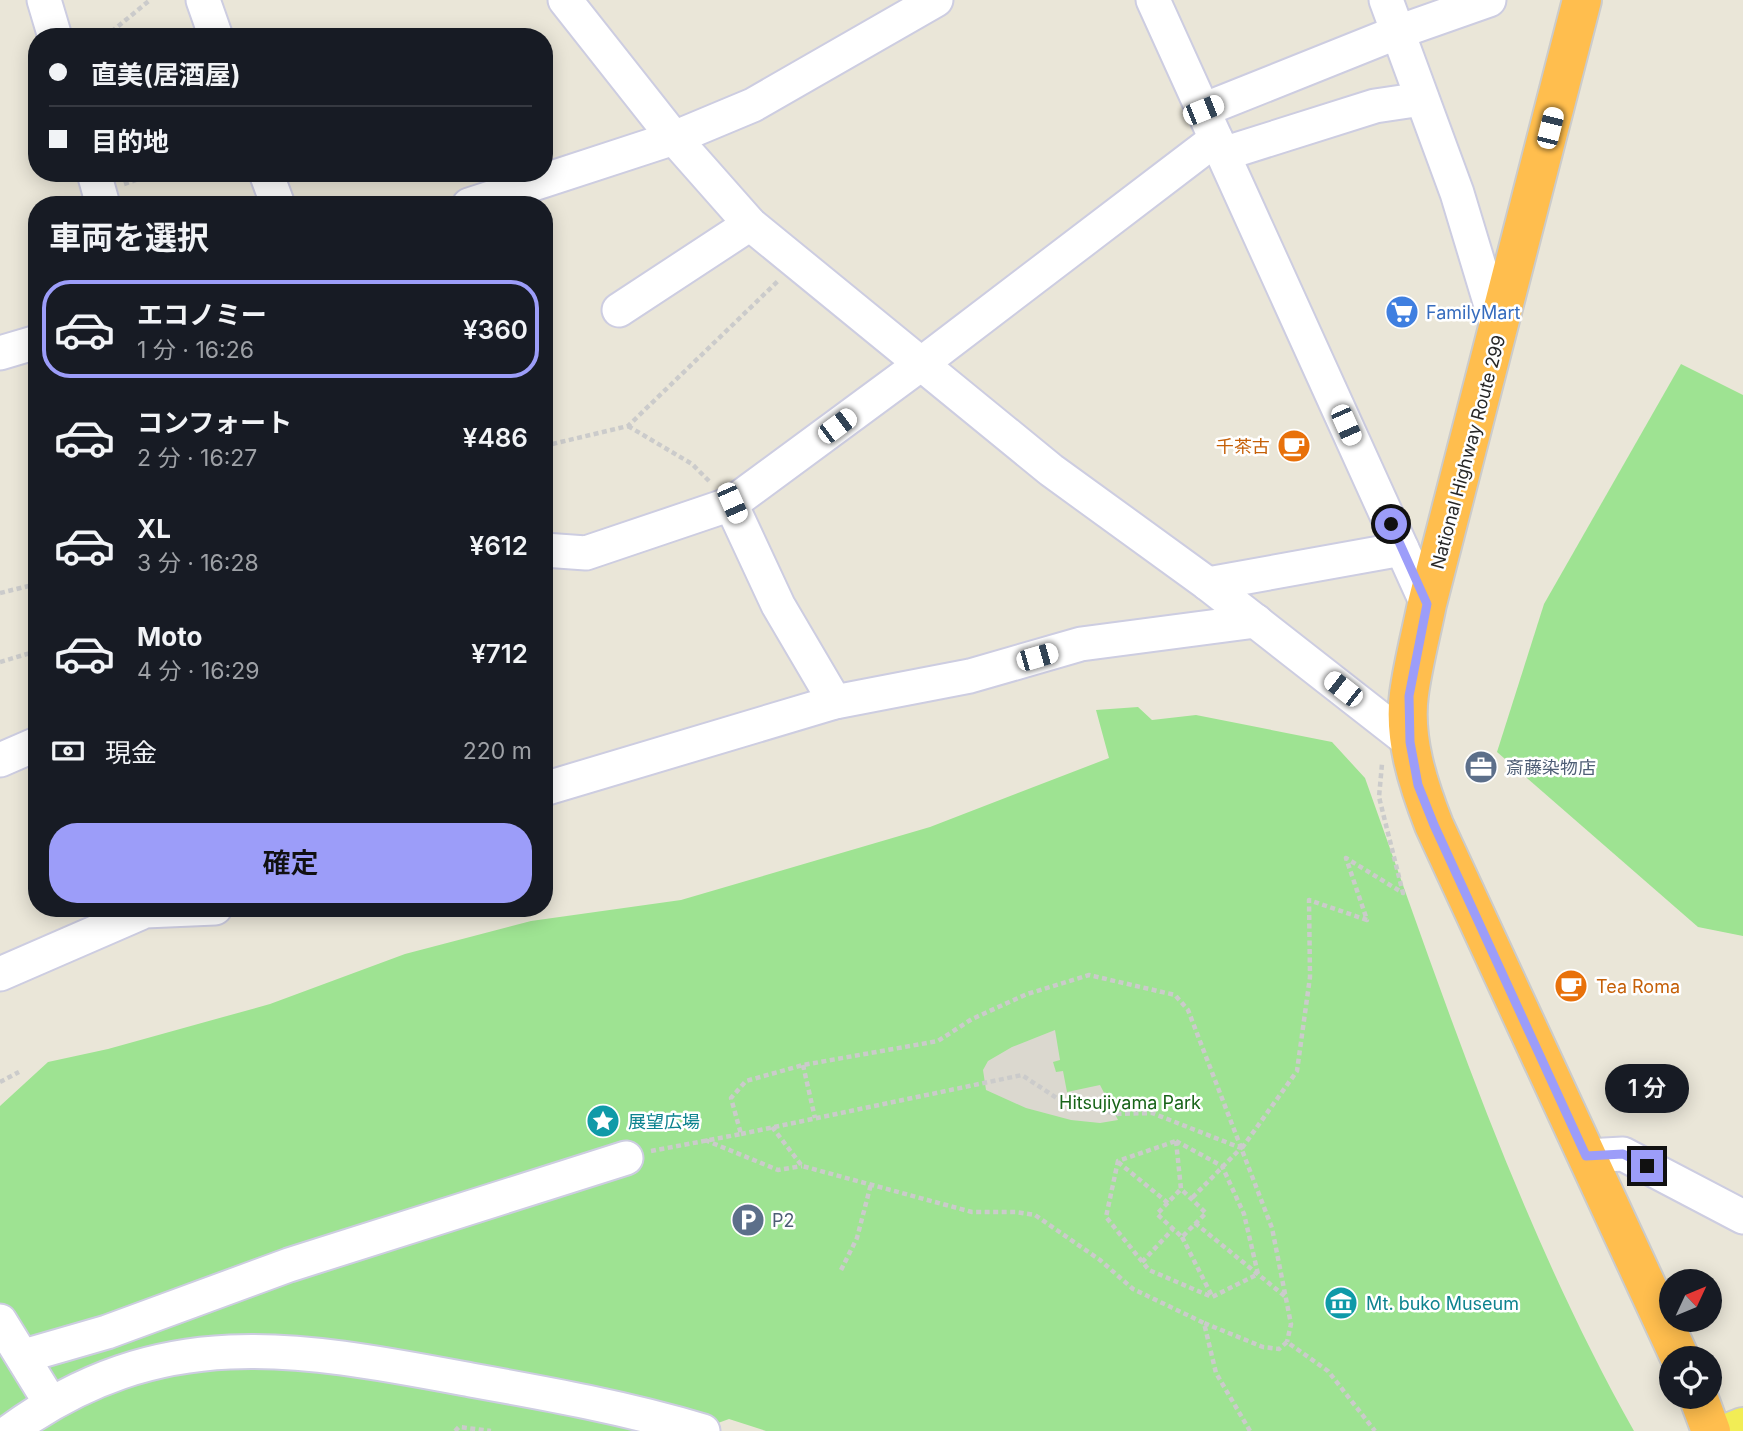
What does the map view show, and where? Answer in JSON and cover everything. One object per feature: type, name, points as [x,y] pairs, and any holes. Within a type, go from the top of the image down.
[{"type":"highway","name":"National Highway Route 299","points":[[1582,0],[1499,332],[1427,604],[1399,733],[1434,825],[1674,1346]]},
{"type":"highway","points":[[1703,1409],[1711,1431]]},
{"type":"main road","points":[[1733,1431],[1743,1427]]},
{"type":"street","points":[[44,0],[52,28]]},
{"type":"street","points":[[203,0],[213,28]]},
{"type":"street","points":[[565,0],[674,138],[750,224],[1051,470],[1208,584],[1399,733]]},
{"type":"street","points":[[553,178],[674,138],[753,105],[936,0]]},
{"type":"street","points":[[1153,0],[1427,604]]},
{"type":"street","points":[[1386,0],[1457,193],[1499,332]]},
{"type":"street","points":[[553,551],[586,553],[732,503],[921,364],[1214,134],[1398,33],[1489,0]]},
{"type":"street","points":[[1214,134],[1422,99]]},
{"type":"street","points":[[497,196],[539,182]]},
{"type":"street","points":[[619,310],[750,224]]},
{"type":"street","points":[[0,353],[28,345]]},
{"type":"street","points":[[732,503],[778,606],[835,702]]},
{"type":"street","points":[[1208,584],[1402,549]]},
{"type":"street","points":[[553,786],[835,702],[970,676],[1081,644],[1256,621]]},
{"type":"street","points":[[0,760],[28,748]]},
{"type":"street","points":[[0,974],[127,917]]},
{"type":"street","points":[[1586,1156],[1623,1154],[1743,1217]]},
{"type":"street","points":[[24,1356],[107,1332],[289,1265],[626,1158]]},
{"type":"street","points":[[0,1321],[50,1402]]},
{"type":"street","points":[[10,1431],[50,1402],[155,1361],[229,1350],[354,1358],[588,1401],[699,1431]]},
{"type":"path","points":[[116,28],[150,0]]},
{"type":"path","points":[[553,444],[628,426],[797,262]]},
{"type":"path","points":[[628,426],[692,464],[732,503]]},
{"type":"path","points":[[0,593],[28,586]]},
{"type":"path","points":[[0,662],[28,654]]},
{"type":"path","points":[[1191,1199],[1241,1148],[1297,1071],[1310,977],[1309,900],[1367,920],[1346,858],[1403,893],[1379,797],[1399,733]]},
{"type":"path","points":[[704,1140],[778,1170],[802,1166],[972,1212],[1035,1215],[1101,1260],[1133,1289],[1204,1323],[1263,1347],[1279,1349],[1287,1342],[1291,1324],[1272,1228],[1188,1010],[1175,995],[1113,978],[1090,975],[1027,994],[972,1019],[938,1041],[803,1065],[746,1081],[731,1098],[741,1134]]},
{"type":"path","points":[[803,1065],[815,1118]]},
{"type":"path","points":[[0,1082],[19,1072]]},
{"type":"path","points":[[626,1158],[1023,1075],[1061,1101],[1125,1115],[1152,1113],[1241,1148]]},
{"type":"path","points":[[772,1127],[802,1166]]},
{"type":"path","points":[[1176,1140],[1181,1189],[1206,1213],[1182,1237]]},
{"type":"path","points":[[1118,1161],[1176,1140],[1222,1166],[1244,1214],[1258,1274]]},
{"type":"path","points":[[1118,1161],[1168,1203]]},
{"type":"path","points":[[1118,1161],[1106,1217],[1149,1270],[1212,1297],[1258,1274]]},
{"type":"path","points":[[841,1270],[857,1238],[871,1184]]},
{"type":"path","points":[[1181,1189],[1157,1214],[1182,1237],[1212,1297]]},
{"type":"path","points":[[1195,1223],[1287,1298]]},
{"type":"path","points":[[1142,1262],[1173,1229]]},
{"type":"path","points":[[1204,1323],[1216,1373],[1250,1431]]},
{"type":"path","points":[[1287,1342],[1328,1371],[1375,1431]]},
{"type":"path","points":[[455,1431],[459,1427],[491,1431]]},
{"type":"green space","points":[[1681,364],[1743,395],[1743,936],[1698,927],[1497,752],[1544,604]]},
{"type":"green space","name":"Hitsujiyama Park","points":[[1138,707],[1152,720],[1196,715],[1332,742],[1365,778],[1454,1027],[1519,1192],[1592,1353],[1634,1431],[766,1431],[729,1419],[696,1431],[0,1431],[0,1106],[48,1062],[108,1049],[270,1004],[405,954],[531,921],[681,900],[930,827],[1109,758],[1096,710]]},
{"type":"shaded area","points":[[1055,1030],[1060,1060],[1053,1062],[1056,1072],[1063,1071],[1067,1092],[1100,1085],[1118,1120],[1100,1123],[1071,1120],[1026,1108],[986,1090],[983,1070],[988,1061],[1012,1047]]},
{"type":"place","name":"FamilyMart","points":[[1402,312]]},
{"type":"place","name":"千茶古","points":[[1294,446]]},
{"type":"place","name":"斎藤染物店","points":[[1481,767]]},
{"type":"place","name":"Tea Roma","points":[[1571,986]]},
{"type":"place","name":"展望広場","points":[[603,1121]]},
{"type":"place","name":"P2","points":[[748,1220]]},
{"type":"place","name":"Mt. buko Museum","points":[[1341,1303]]},
{"type":"route","points":[[1391,524],[1427,604],[1409,696],[1410,742],[1418,785],[1586,1156],[1623,1154],[1647,1166]]}]
